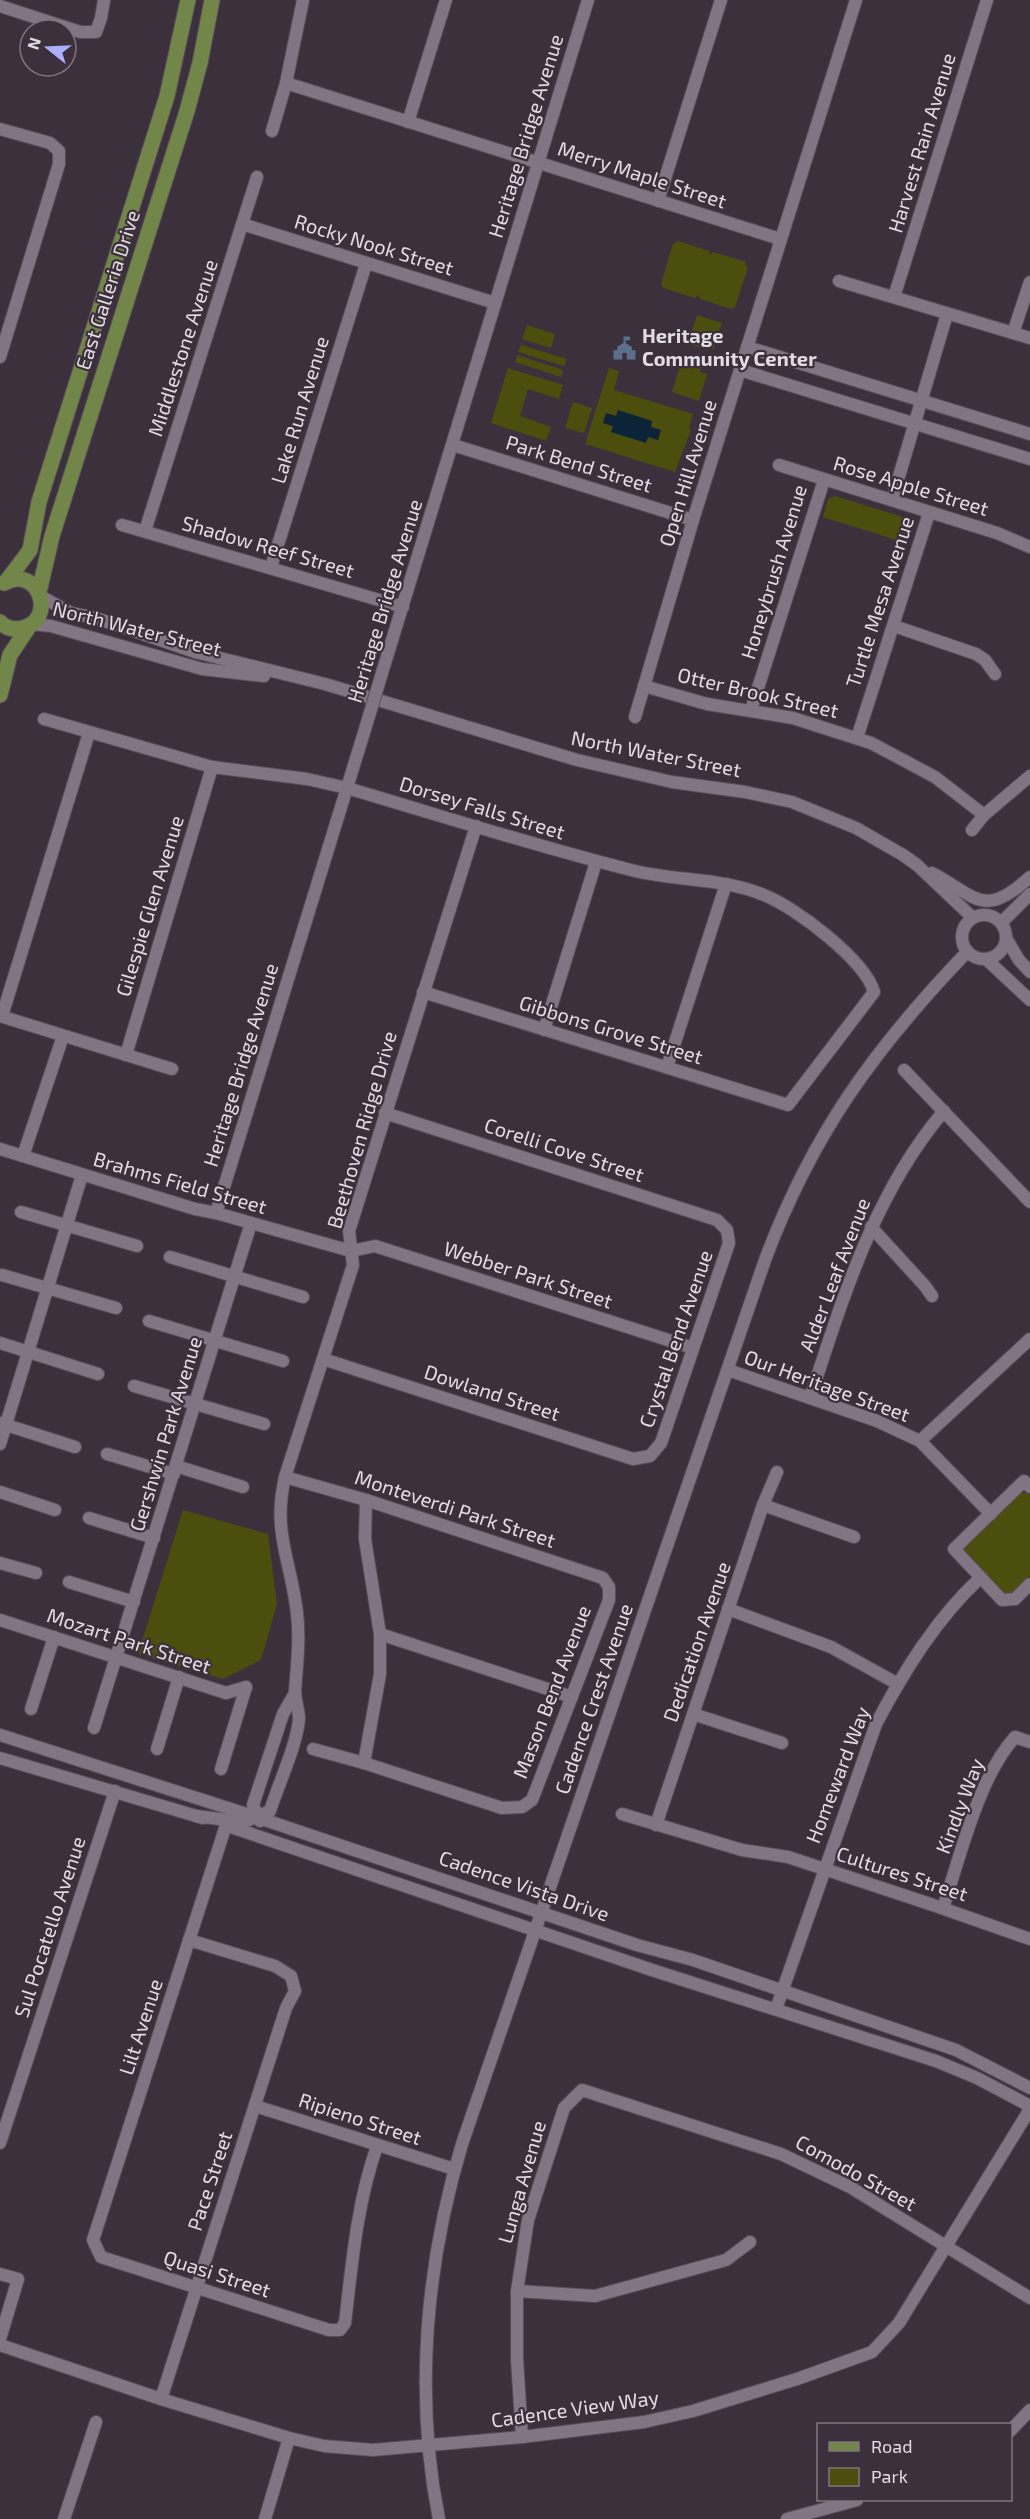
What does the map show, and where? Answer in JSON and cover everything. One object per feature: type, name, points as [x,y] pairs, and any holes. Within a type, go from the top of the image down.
[{"type":"main road","name":"East Galleria Drive","points":[[2,584],[30,550],[39,502],[166,96],[188,0]]},
{"type":"main road","name":"East Galleria Drive","points":[[31,625],[39,616],[42,608],[39,594],[52,536],[187,111],[200,63],[212,0]]},
{"type":"main road","points":[[2,584],[18,579],[26,581],[39,594]]},
{"type":"main road","points":[[0,622],[11,628],[20,629],[31,625]]},
{"type":"main road","points":[[0,695],[10,655],[31,625]]},
{"type":"street","points":[[0,6],[80,32],[96,32],[104,0]]},
{"type":"street","points":[[272,131],[286,83],[303,0]]},
{"type":"street","points":[[408,122],[446,0]]},
{"type":"street","name":"Heritage Bridge Avenue","points":[[216,1213],[588,0]]},
{"type":"street","points":[[658,201],[721,0]]},
{"type":"street","name":"Open Hill Avenue","points":[[635,717],[693,520],[856,0]]},
{"type":"street","name":"Harvest Rain Avenue","points":[[894,297],[987,0]]},
{"type":"street","name":"Merry Maple Street","points":[[286,83],[780,240]]},
{"type":"street","points":[[0,129],[50,143],[59,151],[59,164],[0,357]]},
{"type":"street","name":"Middlestone Avenue","points":[[144,531],[256,177]]},
{"type":"street","name":"Rocky Nook Street","points":[[242,224],[495,303]]},
{"type":"street","name":"Lake Run Avenue","points":[[272,567],[366,264]]},
{"type":"street","points":[[839,281],[1030,338]]},
{"type":"street","points":[[1013,333],[1030,282]]},
{"type":"street","points":[[892,500],[947,315]]},
{"type":"street","points":[[747,347],[1030,434]]},
{"type":"street","points":[[740,370],[1030,459]]},
{"type":"street","name":"Park Bend Street","points":[[453,445],[693,520]]},
{"type":"street","name":"Rose Apple Street","points":[[779,465],[997,533],[1030,547]]},
{"type":"street","name":"Honeybrush Avenue","points":[[751,710],[824,480]]},
{"type":"street","name":"Turtle Mesa Avenue","points":[[857,738],[929,513]]},
{"type":"street","name":"Shadow Reef Street","points":[[122,525],[403,607]]},
{"type":"street","name":"North Water Street","points":[[39,594],[71,613],[96,618],[195,652],[304,680],[587,763],[672,782],[745,792],[792,802],[856,828],[917,865],[973,918]]},
{"type":"street","name":"North Water Street","points":[[31,625],[51,626],[202,669],[304,680]]},
{"type":"street","points":[[894,626],[976,654],[985,660],[995,674]]},
{"type":"street","name":"Otter Brook Street","points":[[644,686],[695,701],[793,718],[857,738],[927,772],[984,815]]},
{"type":"street","name":"Dorsey Falls Street","points":[[44,719],[212,767],[286,775],[347,788],[596,862],[648,874],[726,884],[763,894],[806,918],[863,971],[874,992],[788,1104]]},
{"type":"street","points":[[89,733],[1,1016],[172,1070]]},
{"type":"street","name":"Gilespie Glen Avenue","points":[[126,1055],[212,767]]},
{"type":"street","points":[[972,830],[984,815],[1030,776]]},
{"type":"street","name":"Beethoven Ridge Drive","points":[[295,1693],[283,1714],[253,1806],[259,1818],[270,1811],[299,1719],[295,1693],[299,1661],[297,1612],[280,1528],[280,1499],[353,1265],[349,1232],[384,1113],[476,826]]},
{"type":"street","points":[[544,1030],[596,862]]},
{"type":"street","points":[[917,865],[947,880],[969,897],[981,900],[993,900],[1006,896],[1030,877]]},
{"type":"street","points":[[667,1067],[726,884]]},
{"type":"street","points":[[1001,923],[1030,894]]},
{"type":"street","points":[[1006,938],[998,954],[979,959],[967,952],[962,937],[963,929],[973,918],[988,915],[1001,923],[1006,938],[1019,960],[1030,972]]},
{"type":"street","name":"Cadence Crest Avenue","points":[[439,2519],[430,2446],[426,2364],[430,2302],[443,2216],[454,2169],[775,1234],[796,1186],[822,1136],[860,1077],[887,1040],[967,952]]},
{"type":"street","points":[[986,959],[1030,1000]]},
{"type":"street","name":"Gibbons Grove Street","points":[[423,992],[788,1104]]},
{"type":"street","points":[[24,1156],[63,1036]]},
{"type":"street","points":[[904,1070],[1030,1202]]},
{"type":"street","name":"Alder Leaf Avenue","points":[[810,1398],[839,1308],[872,1227],[890,1190],[923,1135],[944,1111]]},
{"type":"street","name":"Corelli Cove Street","points":[[384,1113],[717,1220],[728,1230]]},
{"type":"street","name":"Brahms Field Street","points":[[0,1149],[195,1209],[351,1251]]},
{"type":"street","points":[[0,1444],[3,1424],[28,1352],[82,1175]]},
{"type":"street","points":[[21,1212],[137,1246]]},
{"type":"street","name":"Gershwin Park Avenue","points":[[94,1728],[118,1657],[251,1223]]},
{"type":"street","points":[[872,1227],[932,1296]]},
{"type":"street","name":"Crystal Bend Avenue","points":[[650,1455],[661,1443],[729,1242],[728,1230]]},
{"type":"street","name":"Webber Park Street","points":[[351,1251],[375,1246],[693,1348]]},
{"type":"street","points":[[170,1257],[303,1297]]},
{"type":"street","points":[[2,1275],[116,1308]]},
{"type":"street","points":[[149,1321],[283,1361]]},
{"type":"street","points":[[920,1441],[1030,1339]]},
{"type":"street","points":[[0,1343],[98,1374]]},
{"type":"street","name":"Dowland Street","points":[[323,1359],[633,1459],[650,1455]]},
{"type":"street","name":"Our Heritage Street","points":[[728,1370],[877,1421],[920,1441],[991,1514]]},
{"type":"street","points":[[134,1386],[264,1424]]},
{"type":"street","points":[[3,1424],[75,1447]]},
{"type":"street","points":[[107,1454],[243,1487]]},
{"type":"street","name":"Dedication Avenue","points":[[656,1825],[763,1505],[777,1472]]},
{"type":"street","name":"Monteverdi Park Street","points":[[285,1477],[366,1500],[603,1578],[609,1587]]},
{"type":"street","points":[[1030,1487],[1024,1481],[954,1549],[997,1597],[1009,1601],[1015,1599],[1030,1584]]},
{"type":"street","points":[[0,1492],[55,1510]]},
{"type":"street","points":[[313,1749],[364,1763],[380,1674],[380,1634],[365,1539],[366,1500]]},
{"type":"street","points":[[763,1505],[854,1537]]},
{"type":"street","points":[[89,1518],[154,1538]]},
{"type":"street","points":[[0,1563],[36,1573]]},
{"type":"street","name":"Homeward Way","points":[[776,2009],[876,1724],[898,1684],[934,1629],[963,1594],[980,1578]]},
{"type":"street","points":[[69,1582],[134,1602]]},
{"type":"street","name":"Mason Bend Avenue","points":[[364,1763],[502,1808],[522,1807],[532,1800],[609,1600],[609,1587]]},
{"type":"street","points":[[728,1610],[831,1647],[898,1684]]},
{"type":"street","name":"Mozart Park Street","points":[[0,1620],[226,1693],[246,1687],[221,1769]]},
{"type":"street","points":[[380,1634],[572,1697]]},
{"type":"street","points":[[31,1708],[54,1637]]},
{"type":"street","points":[[157,1749],[179,1677]]},
{"type":"street","points":[[693,1714],[782,1743]]},
{"type":"street","name":"Cadence Vista Drive","points":[[0,1735],[782,1990],[956,2050],[1030,2088]]},
{"type":"street","name":"Kindly Way","points":[[944,1908],[986,1780],[1003,1749],[1015,1737],[1030,1742]]},
{"type":"street","name":"Cadence Vista Drive","points":[[0,1758],[226,1825],[641,1966],[852,2036],[936,2061],[977,2078],[1030,2108]]},
{"type":"street","name":"Sul Pocatello Avenue","points":[[0,2143],[115,1791]]},
{"type":"street","name":"Cultures Street","points":[[622,1814],[742,1850],[788,1857],[824,1868],[1030,1939]]},
{"type":"street","points":[[196,1816],[239,1822],[259,1818],[271,1840]]},
{"type":"street","name":"Lilt Avenue","points":[[93,2240],[226,1825]]},
{"type":"street","points":[[398,1884],[412,1869]]},
{"type":"street","name":"Pace Street","points":[[161,2399],[286,2008],[295,1991],[291,1976],[275,1966],[189,1940]]},
{"type":"street","name":"Comodo Street","points":[[582,2090],[781,2154],[850,2187],[1030,2298]]},
{"type":"street","name":"Lunga Avenue","points":[[522,2437],[517,2359],[517,2291],[528,2220],[564,2108],[582,2090]]},
{"type":"street","name":"Ripieno Street","points":[[255,2106],[454,2169]]},
{"type":"street","name":"Cadence View Way","points":[[0,2345],[161,2399],[289,2438],[324,2446],[373,2450],[430,2446],[644,2422],[776,2385],[872,2352],[899,2323],[1030,2108]]},
{"type":"street","name":"Quasi Street","points":[[93,2240],[101,2257],[329,2330],[340,2330],[345,2323],[358,2218],[367,2175],[377,2146]]},
{"type":"street","points":[[517,2291],[596,2296],[726,2260],[750,2242]]},
{"type":"street","points":[[0,2274],[18,2279],[0,2339]]},
{"type":"street","points":[[1012,2430],[1030,2410]]},
{"type":"street","points":[[64,2519],[96,2422]]},
{"type":"street","points":[[265,2519],[289,2438]]},
{"type":"street","points":[[787,2519],[850,2501]]},
{"type":"green space","points":[[678,241],[709,251],[710,255],[713,252],[746,262],[745,265],[748,267],[735,307],[731,309],[700,299],[699,295],[695,298],[663,288],[661,284],[673,244]]},
{"type":"green space","points":[[697,315],[722,323],[714,349],[709,347],[708,350],[688,344]]},
{"type":"green space","points":[[527,325],[555,334],[551,348],[522,339]]},
{"type":"green space","points":[[521,345],[567,359],[564,366],[518,352]]},
{"type":"green space","points":[[517,355],[563,370],[561,377],[515,362]]},
{"type":"green space","points":[[681,363],[701,369],[700,372],[707,374],[699,401],[672,392]]},
{"type":"green space","points":[[508,368],[563,385],[559,399],[528,389],[520,416],[551,427],[546,441],[491,423]]},
{"type":"green space","points":[[609,368],[619,371],[614,390],[693,414],[689,428],[691,430],[675,472],[585,444]],"holes":[[[618,411],[652,421],[651,427],[661,430],[648,437],[646,442],[611,432],[613,426],[603,423],[606,413],[616,416]]]},
{"type":"green space","points":[[573,402],[592,408],[584,433],[565,428]]},
{"type":"green space","points":[[835,496],[909,519],[911,525],[906,543],[823,517],[828,499]]},
{"type":"green space","points":[[1018,1492],[1030,1494],[1030,1575],[1014,1591],[1001,1593],[964,1554],[963,1546]]},
{"type":"green space","points":[[183,1510],[268,1534],[277,1604],[261,1660],[223,1679],[138,1654]]},
{"type":"water","points":[[618,410],[652,421],[651,427],[661,430],[658,440],[648,437],[646,443],[611,432],[613,426],[603,423],[606,413],[616,416]]},
{"type":"place","name":"Heritage Community Center","points":[[624,348]]}]
